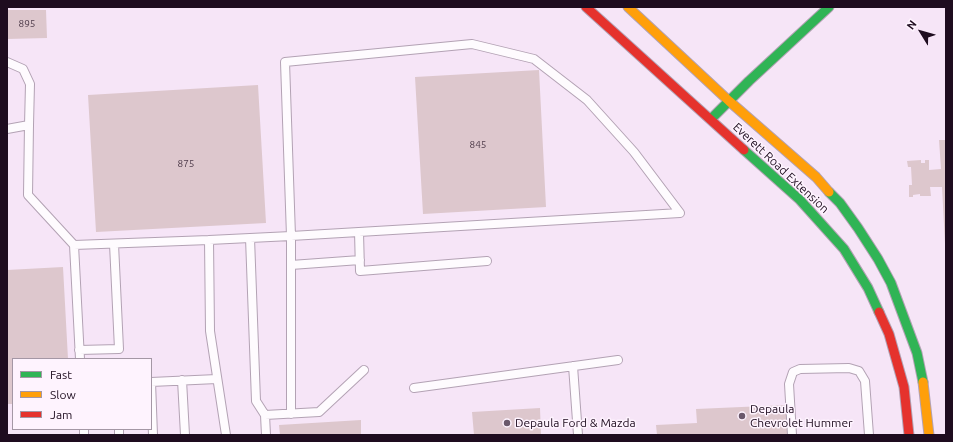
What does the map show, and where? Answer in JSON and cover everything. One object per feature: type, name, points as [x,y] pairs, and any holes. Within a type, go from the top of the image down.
[{"type":"main road","name":"Everett Road Extension","points":[[586,7],[711,119],[809,209],[830,231],[858,270],[889,334],[904,386],[909,435]]},
{"type":"main road","name":"Everett Road Extension","points":[[628,7],[729,101],[792,155],[840,203],[858,228],[878,259],[900,303],[917,354],[924,388],[929,435]]},
{"type":"main road","points":[[711,119],[829,7]]},
{"type":"lane","points":[[74,245],[291,236],[680,213],[634,152],[587,100],[534,59],[472,44],[285,62],[291,236],[291,414]]},
{"type":"lane","points":[[7,62],[23,69],[30,84],[28,195],[74,245],[80,358]]},
{"type":"lane","points":[[7,129],[29,125]]},
{"type":"lane","points":[[359,232],[360,271],[488,261]]},
{"type":"lane","points":[[250,238],[256,401],[265,415],[266,435]]},
{"type":"lane","points":[[208,240],[210,331],[226,435]]},
{"type":"lane","points":[[80,350],[119,349],[114,244]]},
{"type":"lane","points":[[291,265],[360,260]]},
{"type":"lane","points":[[414,388],[618,360]]},
{"type":"lane","points":[[573,366],[578,435]]},
{"type":"lane","points":[[792,435],[789,384],[793,372],[800,369],[849,368],[859,372],[865,381],[869,435]]},
{"type":"lane","points":[[265,415],[319,412],[364,370]]},
{"type":"lane","points":[[152,382],[217,378]]},
{"type":"lane","points":[[182,380],[185,435]]},
{"type":"lane","points":[[152,408],[153,435]]},
{"type":"building","points":[[7,10],[46,10],[47,38],[7,39]]},
{"type":"building","points":[[539,70],[546,207],[423,214],[415,77]]},
{"type":"building","points":[[258,85],[266,223],[96,232],[88,95]]},
{"type":"building","points":[[939,140],[946,140],[946,244],[942,187],[930,187],[931,196],[920,196],[920,194],[909,197],[909,185],[912,185],[911,167],[908,167],[907,161],[921,160],[921,163],[925,163],[925,160],[929,160],[929,170],[941,169]]},
{"type":"building","points":[[63,267],[68,358],[12,358],[12,404],[7,404],[7,270]]},
{"type":"building","name":"Depaula Chevrolet Hummer","points":[[787,405],[788,435],[657,435],[656,425],[697,423],[696,409]]},
{"type":"building","name":"Depaula Ford & Mazda","points":[[540,408],[541,435],[474,435],[472,412]]},
{"type":"building","points":[[361,420],[361,435],[280,435],[279,425]]},
{"type":"traffic: fast","points":[[711,119],[749,81],[829,7]]},
{"type":"traffic: fast","points":[[744,150],[800,200],[844,249],[868,288],[879,312]]},
{"type":"traffic: fast","points":[[829,192],[840,203],[858,228],[878,259],[891,283],[917,353],[923,382]]},
{"type":"traffic: slow","points":[[628,7],[729,101],[816,177],[829,192]]},
{"type":"traffic: slow","points":[[923,382],[929,435]]},
{"type":"traffic: jam","points":[[586,7],[744,150]]},
{"type":"traffic: jam","points":[[879,312],[889,334],[904,387],[909,435]]},
{"type":"place","name":"Depaula Chevrolet Hummer","points":[[742,416]]},
{"type":"place","name":"Depaula Ford & Mazda","points":[[507,423]]}]
